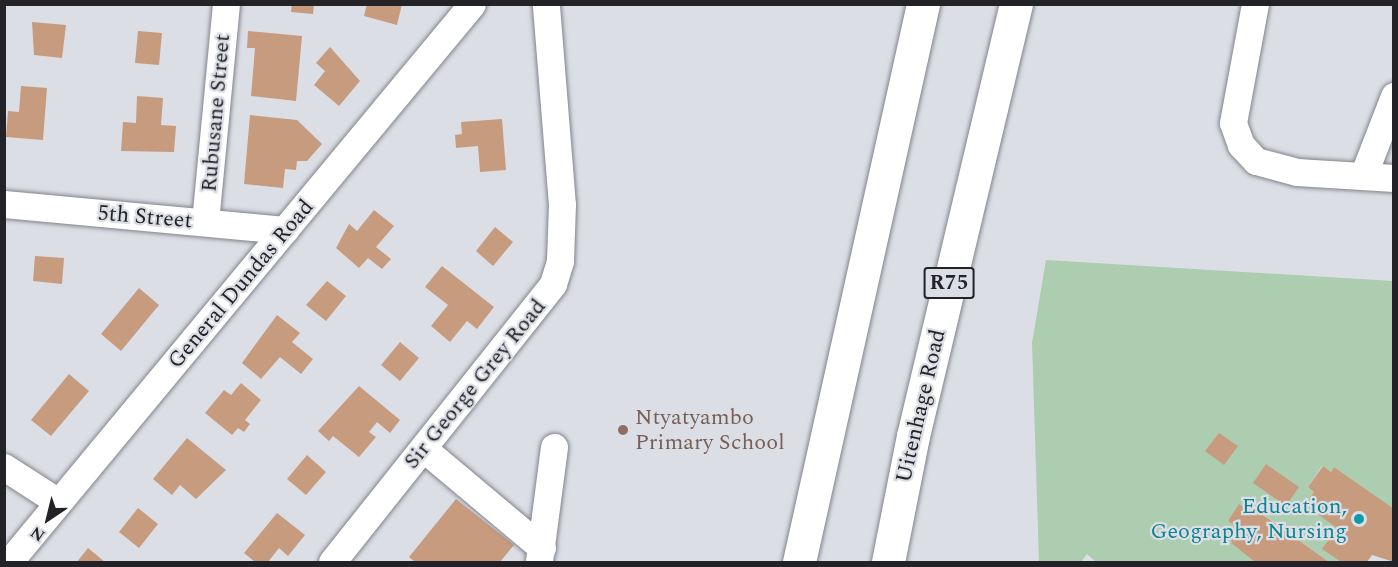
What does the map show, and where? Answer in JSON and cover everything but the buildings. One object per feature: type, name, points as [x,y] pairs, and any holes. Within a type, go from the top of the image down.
[{"type":"main road","points":[[799,562],[922,4]]},
{"type":"main road","name":"Uitenhage Road","points":[[888,562],[913,436],[1016,4]]},
{"type":"street","name":"Rubusane Street","points":[[206,222],[226,4]]},
{"type":"street","name":"General Dundas Road","points":[[9,562],[57,501],[472,4]]},
{"type":"street","name":"Sir George Grey Road","points":[[332,562],[539,307],[560,261],[562,205],[546,4]]},
{"type":"street","points":[[1255,4],[1233,123],[1241,145],[1256,160],[1298,172],[1394,178]]},
{"type":"street","points":[[1363,176],[1394,96]]},
{"type":"street","name":"5th Street","points":[[4,204],[285,230]]},
{"type":"street","points":[[541,555],[554,447]]},
{"type":"street","points":[[424,449],[541,555]]},
{"type":"street","points":[[4,467],[57,501]]},
{"type":"green space","points":[[1046,260],[1393,281],[1393,509],[1334,467],[1331,472],[1322,466],[1308,487],[1314,492],[1309,499],[1337,528],[1323,549],[1341,562],[1329,562],[1253,507],[1249,512],[1239,505],[1228,521],[1235,526],[1231,543],[1255,562],[1096,562],[1087,554],[1081,562],[1039,562],[1032,343]]},
{"type":"place","name":"Ntyatyambo Primary School","points":[[623,430]]},
{"type":"place","name":"Education, Geography, Nursing","points":[[1359,519]]}]
